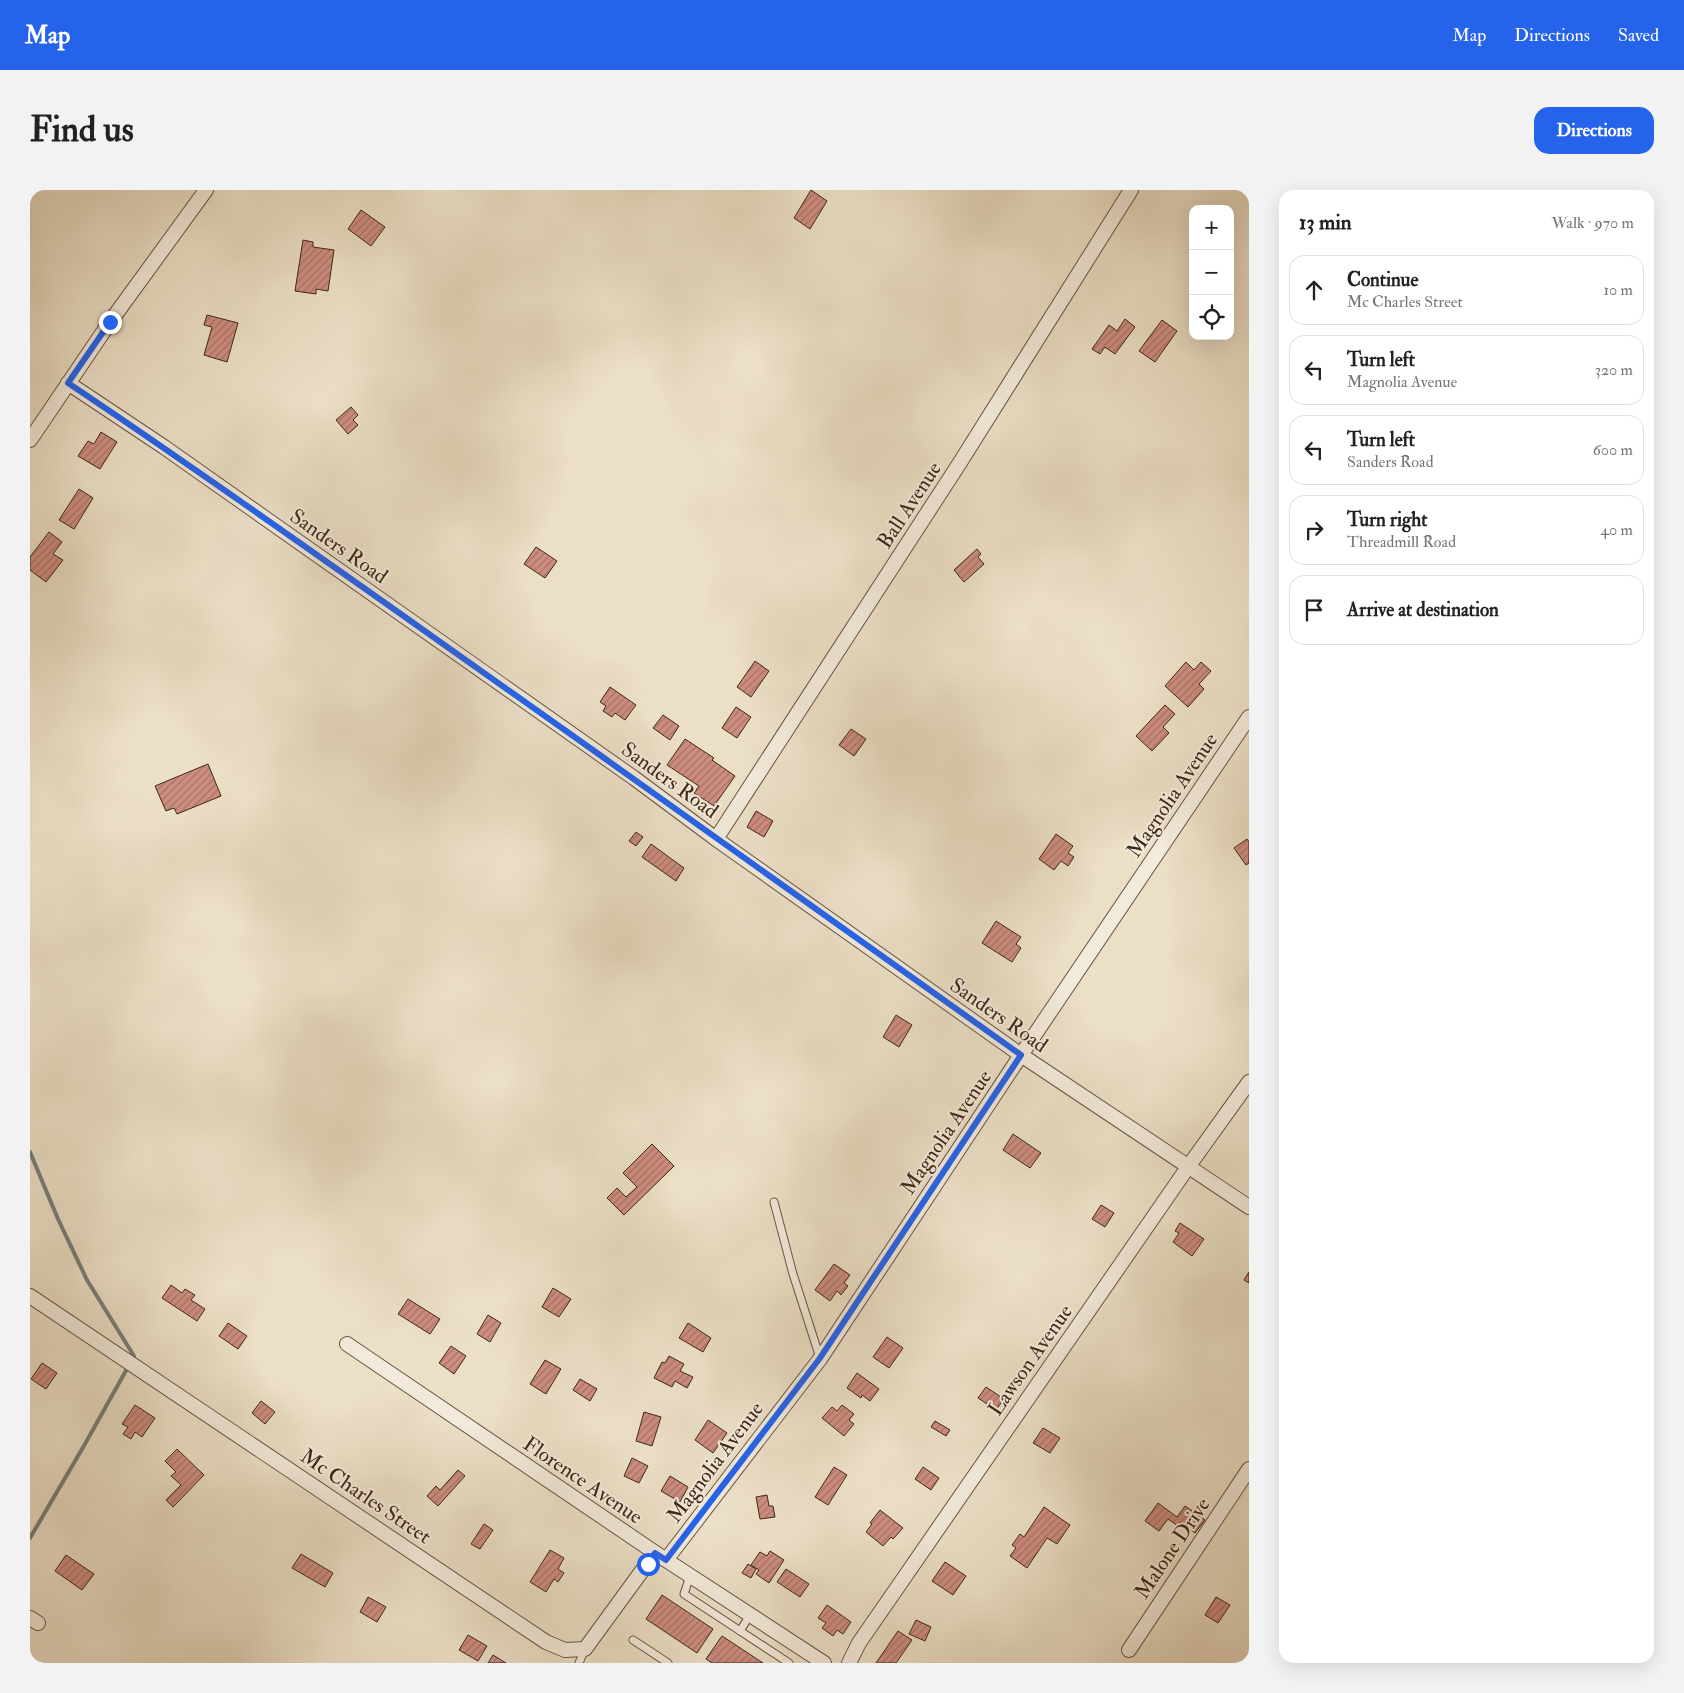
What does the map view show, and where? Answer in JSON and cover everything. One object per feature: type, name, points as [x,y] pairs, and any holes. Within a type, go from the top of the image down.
[{"type":"street","points":[[30,440],[110,322],[206,190]]},
{"type":"street","name":"Ball Avenue","points":[[716,838],[961,461],[1131,190]]},
{"type":"street","name":"Sanders Road","points":[[68,383],[164,447],[634,778],[1021,1055],[1249,1207]]},
{"type":"street","name":"Magnolia Avenue","points":[[661,1556],[820,1358],[1021,1055],[1249,718]]},
{"type":"street","name":"Lawson Avenue","points":[[849,1663],[859,1643],[1188,1167],[1249,1082]]},
{"type":"street","name":"Mc Charles Street","points":[[30,1296],[546,1642],[565,1650],[585,1648]]},
{"type":"street","name":"Florence Avenue","points":[[347,1344],[750,1615],[809,1659],[824,1663]]},
{"type":"street","name":"Malone Drive","points":[[1129,1650],[1249,1469]]},
{"type":"street","points":[[585,1648],[661,1556]]},
{"type":"lane","points":[[774,1202],[793,1274],[820,1358]]},
{"type":"lane","points":[[690,1576],[684,1594],[790,1663]]},
{"type":"lane","points":[[740,1631],[750,1615]]},
{"type":"lane","points":[[632,1640],[668,1663]]},
{"type":"lane","points":[[579,1663],[585,1648]]},
{"type":"building","points":[[811,190],[827,201],[810,229],[794,218]]},
{"type":"building","points":[[361,210],[385,227],[371,246],[348,229]]},
{"type":"building","points":[[303,240],[313,242],[313,247],[334,250],[328,291],[316,289],[316,294],[295,291]]},
{"type":"building","points":[[207,315],[238,323],[227,362],[204,355],[212,327],[204,325]]},
{"type":"building","points":[[1125,319],[1135,327],[1115,354],[1105,347],[1100,354],[1092,349],[1109,325],[1117,331]]},
{"type":"building","points":[[1162,320],[1177,331],[1155,362],[1139,351]]},
{"type":"building","points":[[351,407],[358,415],[353,420],[358,425],[348,434],[336,420]]},
{"type":"building","points":[[101,432],[117,442],[100,469],[78,456],[88,441],[94,444]]},
{"type":"building","points":[[79,489],[93,498],[74,529],[59,520]]},
{"type":"building","points":[[49,532],[62,542],[53,554],[63,560],[46,582],[30,570],[30,557]]},
{"type":"building","points":[[536,547],[557,561],[545,578],[524,564]]},
{"type":"building","points":[[977,549],[981,554],[978,557],[984,564],[964,582],[954,570]]},
{"type":"building","points":[[755,661],[769,671],[751,697],[737,687]]},
{"type":"building","points":[[1186,662],[1194,670],[1201,662],[1211,671],[1199,684],[1204,689],[1188,707],[1165,686]]},
{"type":"building","points":[[610,687],[636,705],[625,720],[615,713],[612,717],[603,711],[606,706],[600,702]]},
{"type":"building","points":[[1165,705],[1175,714],[1163,727],[1169,733],[1152,751],[1136,736]]},
{"type":"building","points":[[736,707],[751,717],[737,738],[722,728]]},
{"type":"building","points":[[663,715],[679,726],[670,740],[653,728]]},
{"type":"building","points":[[851,729],[866,739],[854,756],[839,745]]},
{"type":"building","points":[[685,739],[714,758],[712,760],[735,776],[714,806],[694,793],[699,786],[667,765]]},
{"type":"building","points":[[208,764],[221,796],[177,814],[174,808],[166,811],[155,786]]},
{"type":"building","points":[[756,811],[773,821],[764,837],[747,827]]},
{"type":"building","points":[[636,832],[643,837],[636,846],[629,841]]},
{"type":"building","points":[[1056,834],[1073,846],[1068,853],[1074,857],[1068,866],[1061,861],[1054,870],[1039,859]]},
{"type":"building","points":[[1247,839],[1249,842],[1249,863],[1246,865],[1234,848]]},
{"type":"building","points":[[651,844],[684,868],[676,881],[642,857]]},
{"type":"building","points":[[996,921],[1021,937],[1016,944],[1021,948],[1012,962],[982,943]]},
{"type":"building","points":[[896,1015],[912,1025],[899,1047],[883,1037]]},
{"type":"building","points":[[1013,1134],[1041,1153],[1030,1168],[1003,1150]]},
{"type":"building","points":[[652,1144],[674,1166],[624,1215],[607,1198],[617,1188],[626,1197],[637,1187],[623,1173]]},
{"type":"building","points":[[1101,1205],[1114,1213],[1105,1227],[1092,1219]]},
{"type":"building","points":[[1180,1223],[1204,1239],[1192,1256],[1173,1242],[1179,1233],[1175,1231]]},
{"type":"building","points":[[834,1264],[850,1275],[844,1283],[848,1286],[841,1295],[837,1291],[830,1301],[815,1290]]},
{"type":"building","points":[[1249,1272],[1249,1283],[1244,1280]]},
{"type":"building","points":[[171,1285],[182,1293],[185,1289],[195,1295],[191,1300],[205,1309],[197,1321],[162,1298]]},
{"type":"building","points":[[553,1288],[571,1299],[559,1317],[542,1307]]},
{"type":"building","points":[[408,1299],[440,1319],[430,1334],[398,1314]]},
{"type":"building","points":[[488,1315],[501,1323],[490,1342],[477,1334]]},
{"type":"building","points":[[228,1323],[247,1336],[238,1349],[219,1336]]},
{"type":"building","points":[[688,1323],[711,1338],[703,1352],[679,1338]]},
{"type":"building","points":[[887,1337],[903,1348],[889,1368],[873,1357]]},
{"type":"building","points":[[451,1346],[466,1356],[454,1374],[439,1363]]},
{"type":"building","points":[[669,1356],[684,1364],[680,1371],[693,1377],[687,1388],[675,1381],[672,1387],[654,1378],[662,1362],[665,1363]]},
{"type":"building","points":[[545,1360],[561,1369],[546,1394],[530,1384]]},
{"type":"building","points":[[42,1363],[57,1373],[46,1389],[31,1379]]},
{"type":"building","points":[[857,1373],[879,1389],[870,1401],[862,1395],[861,1398],[847,1388]]},
{"type":"building","points":[[580,1379],[597,1389],[590,1401],[573,1390]]},
{"type":"building","points":[[986,1387],[1004,1399],[996,1410],[978,1398]]},
{"type":"building","points":[[261,1401],[275,1412],[265,1424],[252,1413]]},
{"type":"building","points":[[135,1405],[155,1418],[142,1437],[135,1432],[131,1439],[123,1434],[128,1427],[122,1424]]},
{"type":"building","points":[[842,1405],[854,1414],[849,1420],[854,1424],[844,1436],[822,1418],[832,1407],[837,1411]]},
{"type":"building","points":[[644,1412],[661,1417],[652,1446],[636,1441]]},
{"type":"building","points":[[708,1420],[727,1433],[713,1453],[695,1440]]},
{"type":"building","points":[[935,1421],[950,1430],[946,1436],[931,1427]]},
{"type":"building","points":[[1043,1428],[1060,1438],[1050,1453],[1033,1443]]},
{"type":"building","points":[[177,1449],[204,1475],[173,1507],[166,1500],[181,1485],[171,1476],[176,1472],[165,1461]]},
{"type":"building","points":[[632,1458],[648,1466],[639,1483],[624,1476]]},
{"type":"building","points":[[834,1467],[847,1475],[828,1505],[815,1497]]},
{"type":"building","points":[[923,1467],[939,1478],[931,1490],[915,1479]]},
{"type":"building","points":[[458,1470],[465,1476],[438,1506],[427,1496],[436,1486],[440,1490]]},
{"type":"building","points":[[670,1476],[688,1487],[680,1502],[661,1491]]},
{"type":"building","points":[[767,1495],[769,1506],[773,1506],[775,1517],[760,1519],[756,1497]]},
{"type":"building","points":[[1158,1503],[1177,1517],[1185,1506],[1205,1520],[1195,1533],[1180,1522],[1178,1526],[1168,1519],[1159,1531],[1145,1521]]},
{"type":"building","points":[[1044,1507],[1070,1525],[1057,1544],[1047,1538],[1027,1568],[1010,1556],[1016,1548],[1012,1545],[1020,1534],[1024,1537]]},
{"type":"building","points":[[880,1510],[903,1528],[883,1546],[866,1532]]},
{"type":"building","points":[[484,1524],[493,1530],[480,1549],[471,1544]]},
{"type":"building","points":[[550,1550],[564,1558],[558,1569],[564,1573],[558,1582],[554,1579],[546,1592],[530,1582]]},
{"type":"building","points":[[770,1551],[784,1560],[769,1583],[756,1574],[759,1570],[751,1565],[760,1552],[767,1556]]},
{"type":"building","points":[[301,1554],[333,1573],[325,1587],[292,1568]]},
{"type":"building","points":[[66,1555],[94,1574],[82,1590],[55,1571]]},
{"type":"building","points":[[945,1562],[966,1576],[953,1595],[932,1581]]},
{"type":"building","points":[[748,1564],[756,1569],[751,1578],[742,1573]]},
{"type":"building","points":[[786,1569],[809,1584],[800,1597],[777,1582]]},
{"type":"building","points":[[662,1595],[713,1629],[697,1653],[646,1619]]},
{"type":"building","points":[[368,1597],[386,1607],[377,1622],[360,1612]]},
{"type":"building","points":[[1216,1597],[1230,1605],[1218,1623],[1205,1615]]},
{"type":"building","points":[[827,1605],[851,1622],[843,1634],[837,1630],[833,1636],[822,1628],[826,1623],[818,1618]]},
{"type":"building","points":[[916,1620],[931,1627],[925,1641],[909,1634]]},
{"type":"building","points":[[898,1631],[912,1640],[896,1663],[876,1663]]},
{"type":"building","points":[[468,1635],[487,1646],[478,1661],[459,1650]]},
{"type":"building","points":[[722,1636],[763,1663],[712,1663],[706,1659]]},
{"type":"building","points":[[493,1655],[506,1663],[488,1663]]},
{"type":"waterway","points":[[30,1152],[58,1219],[87,1280],[134,1356],[132,1361]]},
{"type":"waterway","points":[[30,1538],[128,1367]]},
{"type":"route","points":[[110,322],[68,383],[164,447],[634,778],[1021,1055],[820,1358],[666,1560],[655,1553],[648,1564]]}]
